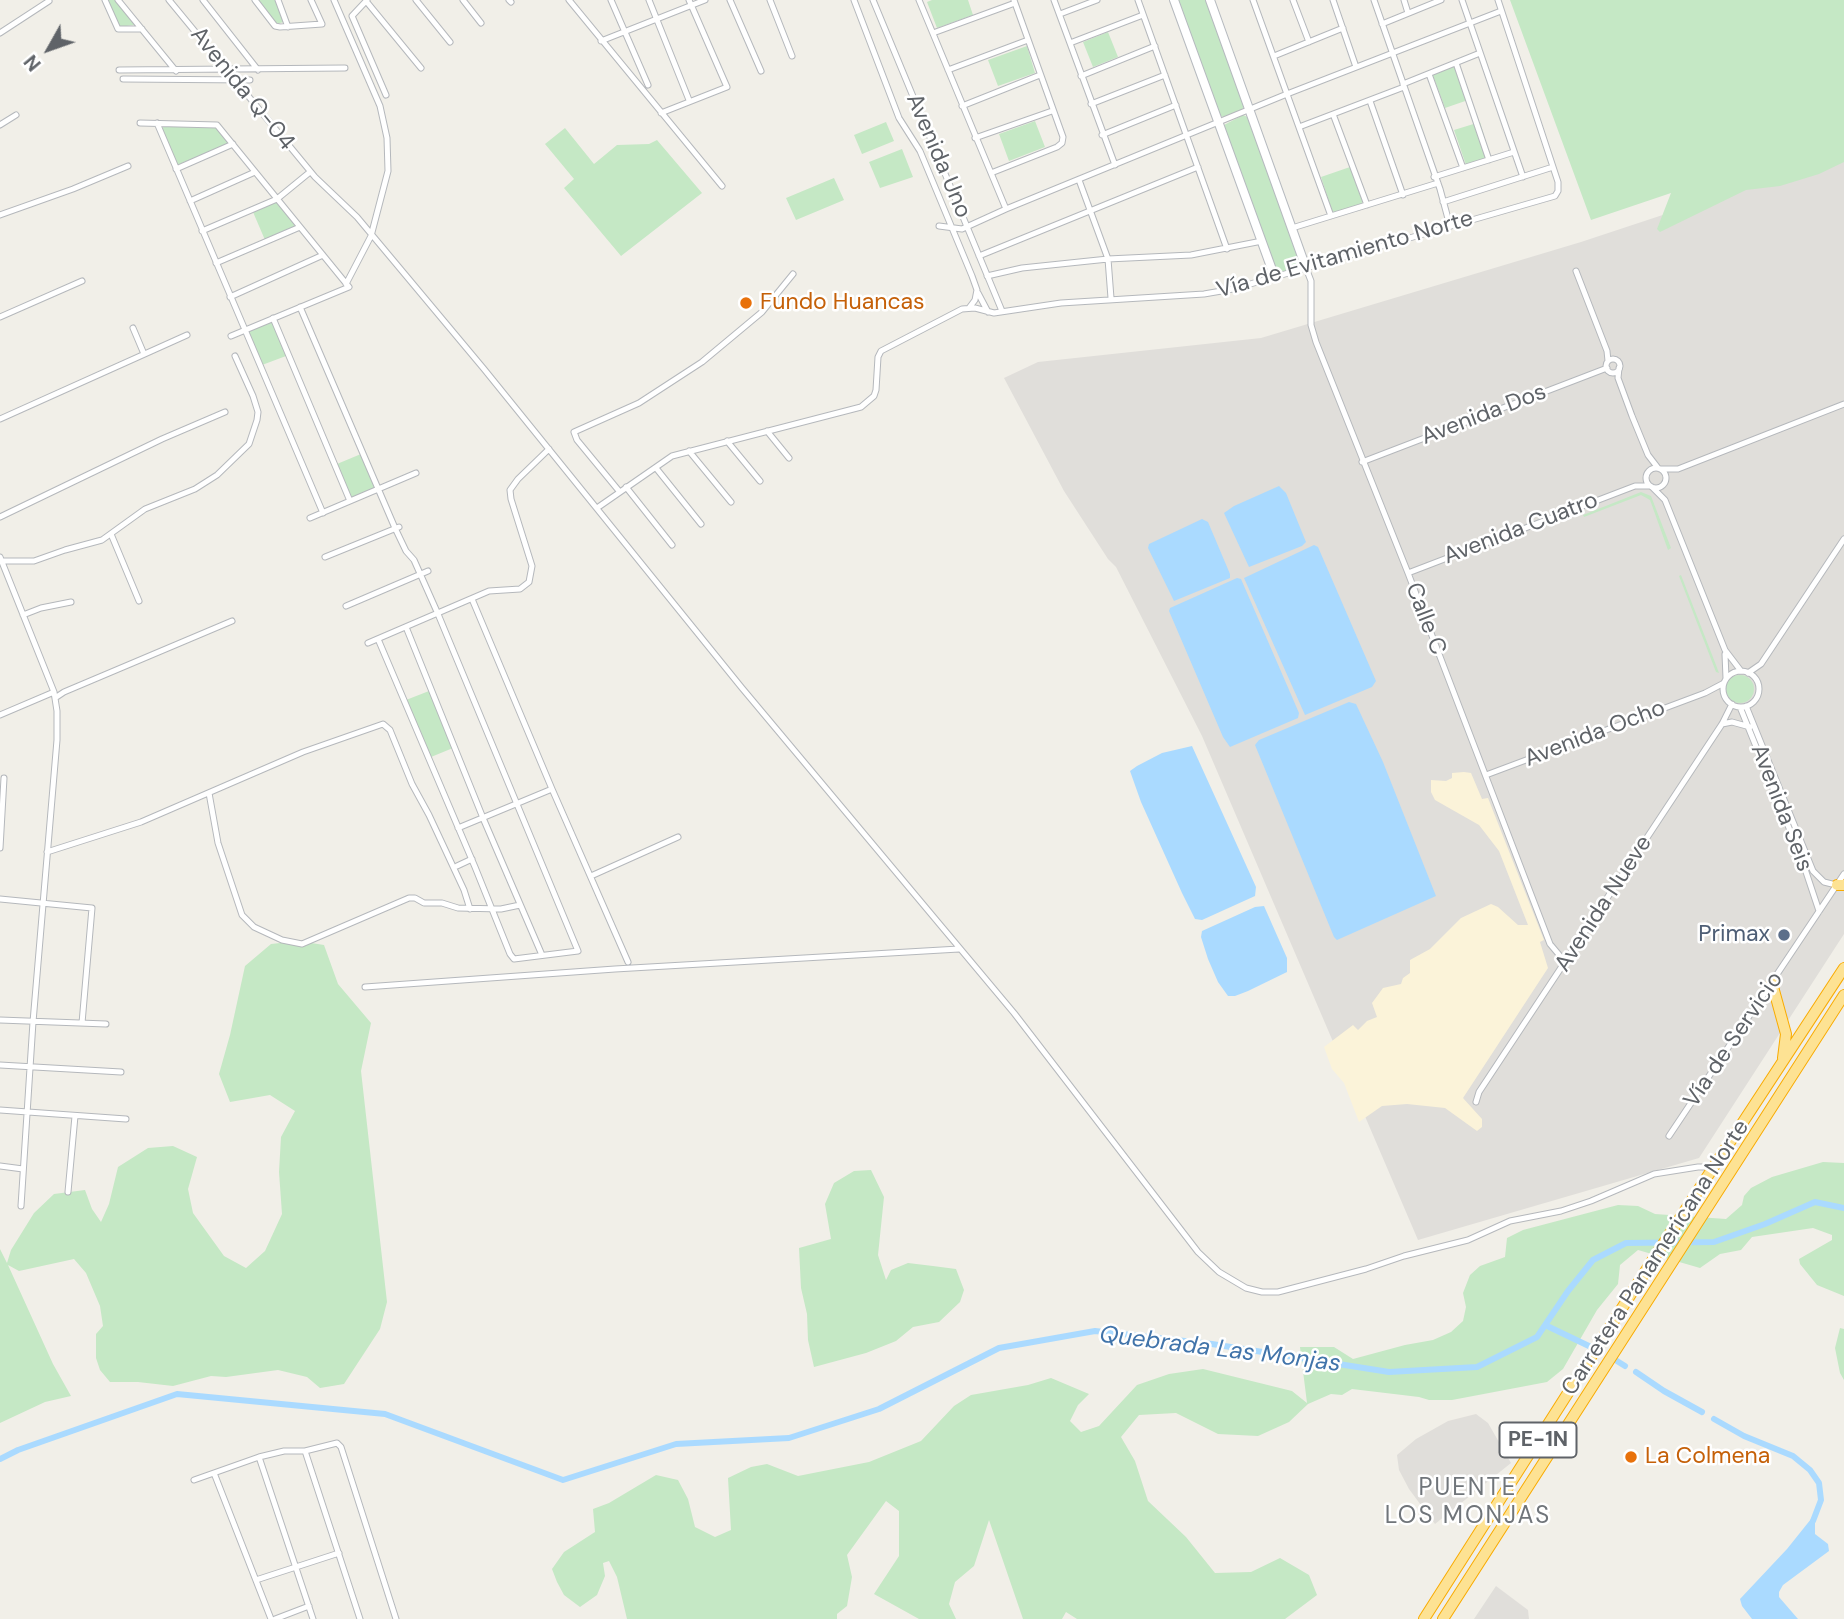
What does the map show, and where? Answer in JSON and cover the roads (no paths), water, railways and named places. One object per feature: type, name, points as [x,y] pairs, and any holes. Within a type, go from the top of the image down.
[{"type":"highway","name":"Carretera Panamericana Norte","points":[[1424,1619],[1652,1261],[1844,968]]},
{"type":"highway","points":[[1772,983],[1786,1034],[1783,1063]]},
{"type":"highway","name":"Carretera Panamericana Norte","points":[[1443,1619],[1844,995]]},
{"type":"highway","points":[[1571,1389],[1579,1407]]},
{"type":"street","points":[[104,0],[118,29],[142,29]]},
{"type":"street","points":[[118,0],[176,71]]},
{"type":"street","name":"Avenida Q-04","points":[[169,0],[313,174],[350,209],[549,449],[742,688],[1028,1031],[1198,1252],[1219,1272],[1245,1288],[1278,1292],[1472,1238],[1510,1220],[1561,1211],[1654,1174],[1715,1167]]},
{"type":"street","name":"Avenida Q-04","points":[[203,0],[258,70]]},
{"type":"street","points":[[255,0],[275,26],[288,27],[322,24],[311,0]]},
{"type":"street","points":[[278,0],[288,27]]},
{"type":"street","points":[[334,0],[386,124],[388,171],[371,236],[346,284]]},
{"type":"street","points":[[416,0],[450,42]]},
{"type":"street","points":[[463,0],[481,23]]},
{"type":"street","points":[[569,0],[722,186]]},
{"type":"street","points":[[611,0],[648,85]]},
{"type":"street","points":[[649,0],[689,100]]},
{"type":"street","points":[[601,41],[657,20],[690,3],[705,0]]},
{"type":"street","points":[[730,0],[761,71]]},
{"type":"street","points":[[770,0],[792,56]]},
{"type":"street","points":[[854,0],[899,118],[920,151],[988,312]]},
{"type":"street","name":"Avenida Uno","points":[[873,0],[1002,311]]},
{"type":"street","points":[[919,0],[1006,209]]},
{"type":"street","points":[[1054,0],[1115,165]]},
{"type":"street","points":[[1060,14],[1097,0]]},
{"type":"street","points":[[1138,0],[1227,250]]},
{"type":"street","points":[[1174,0],[1275,278]]},
{"type":"street","points":[[1210,0],[1306,268]]},
{"type":"street","points":[[1253,0],[1331,216]]},
{"type":"street","points":[[1293,0],[1309,42]]},
{"type":"street","points":[[1333,0],[1356,67]]},
{"type":"street","points":[[1374,0],[1450,226]]},
{"type":"street","points":[[1404,0],[1408,13]]},
{"type":"street","points":[[1382,24],[1441,0]]},
{"type":"street","points":[[1462,0],[1522,177]]},
{"type":"street","points":[[1443,202],[1553,167],[1498,0]]},
{"type":"street","points":[[0,33],[49,1]]},
{"type":"street","points":[[386,95],[352,16],[367,1],[421,68]]},
{"type":"street","points":[[933,33],[1015,2],[1063,137],[1062,143],[1057,147],[991,173]]},
{"type":"street","points":[[661,113],[689,100],[727,88],[690,3]]},
{"type":"street","points":[[939,226],[962,229],[1250,109],[1501,10]]},
{"type":"street","points":[[1070,43],[1143,15]]},
{"type":"street","points":[[1274,57],[1343,28]]},
{"type":"street","points":[[948,70],[1028,40]]},
{"type":"street","points":[[1081,76],[1155,46]]},
{"type":"street","points":[[1299,127],[1370,101],[1480,53]]},
{"type":"street","points":[[1457,63],[1489,160]]},
{"type":"street","points":[[119,70],[345,68]]},
{"type":"street","points":[[1429,74],[1463,168]]},
{"type":"street","points":[[962,106],[1040,75]]},
{"type":"street","points":[[1091,104],[1165,75]]},
{"type":"street","points":[[123,79],[250,80]]},
{"type":"street","points":[[1370,101],[1402,195]]},
{"type":"street","points":[[1102,135],[1176,105]]},
{"type":"street","points":[[975,138],[1052,110]]},
{"type":"street","points":[[1333,114],[1367,205]]},
{"type":"street","points":[[0,125],[16,115]]},
{"type":"street","points":[[140,123],[215,124],[349,287],[231,336]]},
{"type":"street","points":[[156,123],[323,513]]},
{"type":"street","points":[[176,169],[233,144]]},
{"type":"street","points":[[1292,228],[1402,195],[1463,168],[1514,152]]},
{"type":"street","points":[[0,215],[73,190],[128,166]]},
{"type":"street","points":[[979,256],[1198,167]]},
{"type":"street","name":"Vía de Evitamiento Norte","points":[[969,308],[988,312],[1111,298],[1204,294],[1275,278],[1555,196],[1558,182],[1553,167]]},
{"type":"street","points":[[190,201],[255,172]]},
{"type":"street","points":[[202,231],[277,199],[313,174]]},
{"type":"street","points":[[1079,180],[1108,259],[1111,298]]},
{"type":"street","points":[[216,263],[300,227]]},
{"type":"street","points":[[987,276],[1021,268],[1227,250],[1262,241]]},
{"type":"street","points":[[230,297],[323,255]]},
{"type":"street","name":"Calle C","points":[[1306,268],[1311,281],[1312,331],[1550,944],[1566,963]]},
{"type":"street","points":[[1576,271],[1610,365],[1618,378],[1648,456],[1665,473],[1665,500],[1725,650],[1741,671]]},
{"type":"street","points":[[619,491],[577,439],[575,432],[631,408],[702,362],[762,312],[793,274]]},
{"type":"street","points":[[0,317],[82,281]]},
{"type":"street","points":[[597,508],[672,456],[861,407],[874,396],[878,356],[881,351],[945,316],[969,308],[975,300],[977,290]]},
{"type":"street","points":[[300,307],[378,489],[438,614],[578,951],[514,959],[512,957],[377,639]]},
{"type":"street","points":[[273,318],[350,501]]},
{"type":"street","points":[[133,328],[144,354]]},
{"type":"street","points":[[0,419],[187,335]]},
{"type":"street","points":[[21,1206],[33,1022],[57,740],[54,695],[1,559],[34,561],[102,541],[145,509],[195,489],[217,474],[249,444],[258,412],[235,356]]},
{"type":"street","points":[[1610,365],[1619,362],[1618,378]]},
{"type":"street","name":"Avenida Dos","points":[[1362,462],[1610,365],[1619,368]]},
{"type":"street","points":[[1651,486],[1660,487],[1678,469],[1844,404]]},
{"type":"street","points":[[0,517],[162,439],[225,412]]},
{"type":"street","points":[[767,431],[789,458]]},
{"type":"street","points":[[727,441],[760,481]]},
{"type":"street","points":[[368,643],[489,592],[520,589],[528,582],[532,566],[510,490],[549,449]]},
{"type":"street","points":[[689,450],[730,502]]},
{"type":"street","points":[[1648,456],[1647,481],[1665,500]]},
{"type":"street","points":[[656,468],[701,524]]},
{"type":"street","points":[[1647,473],[1659,468],[1678,469]]},
{"type":"street","points":[[310,518],[416,473]]},
{"type":"street","name":"Avenida Cuatro","points":[[1635,486],[1647,473]]},
{"type":"street","name":"Avenida Cuatro","points":[[1408,573],[1635,486],[1651,486]]},
{"type":"street","points":[[626,487],[672,545]]},
{"type":"street","points":[[325,557],[397,527]]},
{"type":"street","points":[[111,534],[139,601]]},
{"type":"street","points":[[1705,693],[1743,706],[1757,694],[1756,682],[1761,664],[1844,539]]},
{"type":"street","points":[[346,606],[428,571]]},
{"type":"street","points":[[472,599],[628,962]]},
{"type":"street","points":[[23,615],[71,602]]},
{"type":"street","points":[[0,715],[64,692],[232,621]]},
{"type":"street","points":[[406,627],[483,818],[542,954]]},
{"type":"street","points":[[1725,650],[1723,689],[1726,699]]},
{"type":"street","points":[[1748,673],[1761,664]]},
{"type":"street","points":[[1725,681],[1730,674],[1741,671],[1748,673],[1756,682]]},
{"type":"street","name":"Avenida Ocho","points":[[1486,775],[1705,693],[1725,681]]},
{"type":"street","name":"Avenida Nueve","points":[[1476,1102],[1479,1092],[1722,724],[1732,704]]},
{"type":"street","name":"Avenida Seis","points":[[1743,706],[1748,726],[1819,911]]},
{"type":"street","name":"Avenida Seis","points":[[1743,706],[1755,729],[1813,872],[1824,882],[1840,885]]},
{"type":"street","points":[[1722,724],[1732,722],[1755,729]]},
{"type":"street","points":[[47,852],[141,822],[303,752],[377,725],[386,725],[464,890],[470,909]]},
{"type":"street","points":[[0,848],[4,778]]},
{"type":"street","points":[[458,828],[552,789]]},
{"type":"street","points":[[209,793],[218,843],[242,915],[254,928],[282,940],[302,944],[409,898],[424,903],[442,903],[470,909],[513,908],[520,905]]},
{"type":"street","points":[[591,876],[678,837]]},
{"type":"street","points":[[457,866],[472,859]]},
{"type":"street","name":"Vía de Servicio","points":[[1669,1136],[1819,911],[1840,885],[1844,874]]},
{"type":"street","points":[[0,899],[92,908],[82,1023]]},
{"type":"street","points":[[365,988],[615,969],[959,949]]},
{"type":"street","points":[[0,1020],[106,1024]]},
{"type":"street","points":[[0,1065],[121,1072]]},
{"type":"street","points":[[0,1111],[126,1119]]},
{"type":"street","points":[[68,1192],[75,1116]]},
{"type":"street","points":[[0,1166],[23,1169]]},
{"type":"street","points":[[194,1480],[259,1457],[285,1451],[305,1451],[337,1443],[341,1447],[396,1619]]},
{"type":"street","points":[[305,1451],[360,1619]]},
{"type":"street","points":[[259,1457],[313,1619]]},
{"type":"street","points":[[214,1473],[273,1619],[309,1606]]},
{"type":"street","points":[[256,1580],[339,1553]]},
{"type":"water","points":[[1279,486],[1286,493],[1306,542],[1249,567],[1224,513]]},
{"type":"water","points":[[1202,519],[1208,522],[1230,578],[1174,601],[1148,548],[1149,544]]},
{"type":"water","points":[[1314,545],[1318,547],[1376,681],[1372,687],[1305,715],[1244,578]]},
{"type":"water","points":[[1237,578],[1241,579],[1299,713],[1298,718],[1230,747],[1223,737],[1169,611],[1170,608]]},
{"type":"water","points":[[1349,702],[1356,704],[1383,762],[1436,896],[1337,940],[1255,745],[1259,740]]},
{"type":"water","points":[[1192,746],[1256,887],[1255,896],[1202,920],[1195,919],[1182,893],[1130,771],[1162,753]]},
{"type":"water","points":[[1264,906],[1287,958],[1287,972],[1248,991],[1228,996],[1218,982],[1208,959],[1201,937],[1202,931],[1255,907]]},
{"type":"water","points":[[1811,1519],[1815,1523],[1815,1534],[1828,1544],[1829,1551],[1783,1585],[1779,1592],[1779,1597],[1798,1619],[1752,1619],[1740,1599]]},
{"type":"waterway","name":"Quebrada Las Monjas","points":[[0,1459],[18,1450],[177,1394],[385,1414],[563,1480],[676,1444],[789,1438],[879,1409],[999,1348],[1095,1331],[1212,1344],[1389,1372],[1477,1367],[1537,1337],[1593,1260],[1626,1243],[1714,1242],[1815,1202],[1844,1208]]},
{"type":"waterway","points":[[1545,1325],[1591,1347]]},
{"type":"waterway","points":[[1617,1361],[1625,1366]]},
{"type":"waterway","points":[[1636,1372],[1702,1412]]},
{"type":"waterway","points":[[1714,1419],[1744,1436],[1793,1456],[1810,1470],[1819,1483],[1821,1500],[1813,1521]]},
{"type":"place","name":"Fundo Huancas","points":[[746,303]]},
{"type":"place","name":"Primax","points":[[1784,935]]},
{"type":"place","name":"La Colmena","points":[[1631,1457]]},
{"type":"district","name":"PUENTE LOS MONJAS","points":[[1468,1503]]}]
